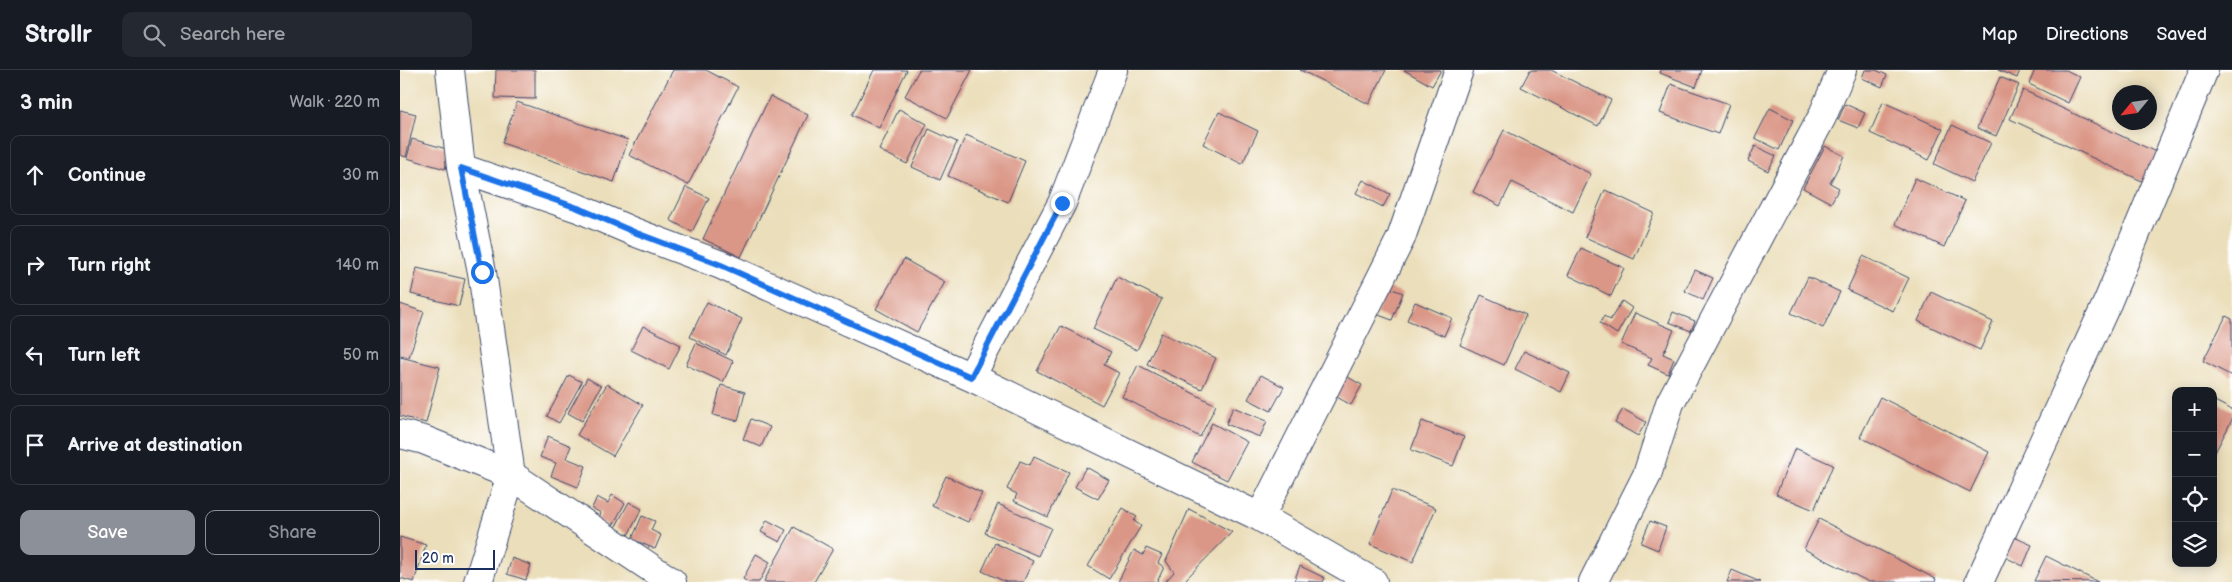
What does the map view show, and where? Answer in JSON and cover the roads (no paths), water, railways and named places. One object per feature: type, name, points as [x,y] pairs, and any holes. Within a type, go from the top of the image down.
[{"type":"street","points":[[450,70],[461,168],[482,272],[512,476],[478,582]]},
{"type":"street","points":[[971,377],[1062,203],[1112,70]]},
{"type":"street","points":[[1260,517],[1401,238],[1459,70]]},
{"type":"street","points":[[1593,582],[1647,475],[1670,403],[1822,117],[1842,70]]},
{"type":"street","points":[[1979,582],[2104,310],[2204,70]]},
{"type":"street","points":[[461,168],[578,208],[634,232],[721,265],[971,377],[1260,517],[1372,582]]},
{"type":"street","points":[[400,434],[424,440],[512,476],[672,582]]}]
